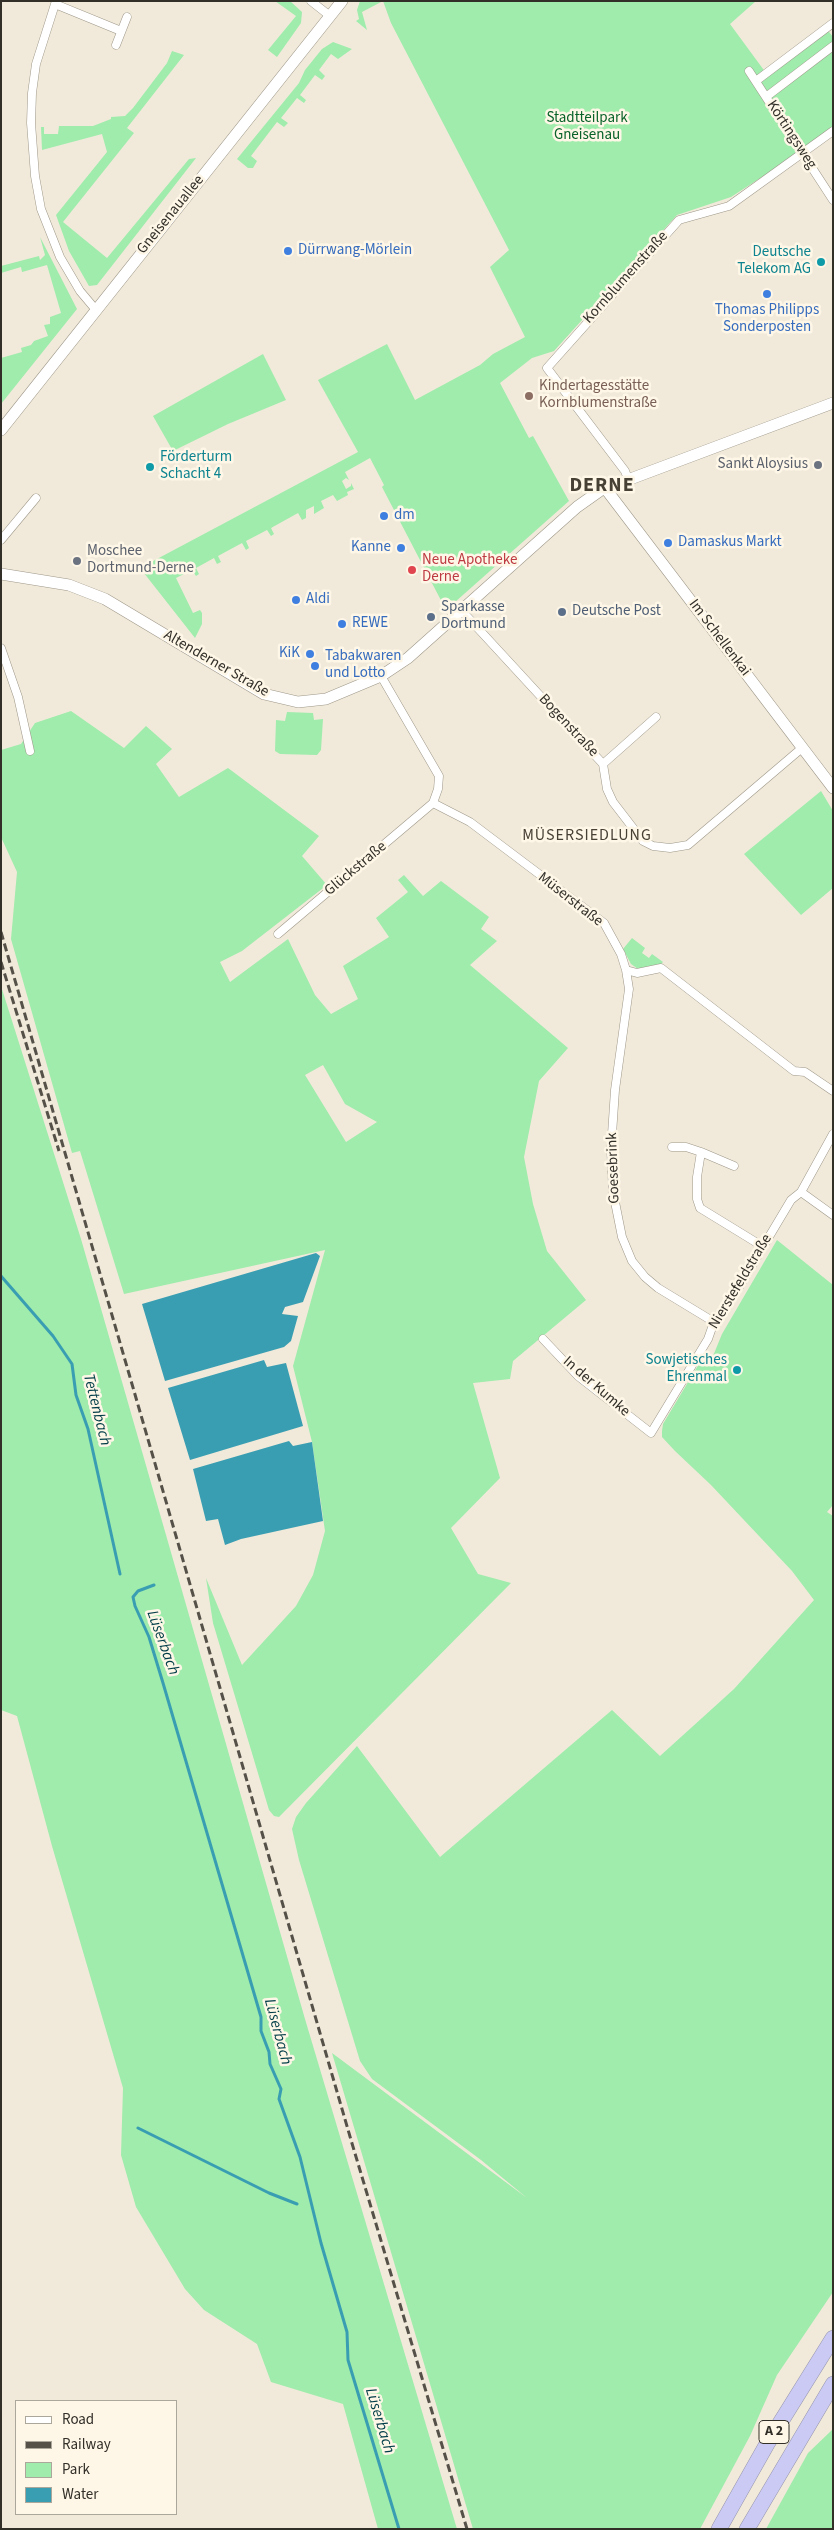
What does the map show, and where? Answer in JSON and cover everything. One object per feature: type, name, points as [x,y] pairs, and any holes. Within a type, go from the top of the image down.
[{"type":"highway","name":"A 2","points":[[719,2529],[766,2444],[833,2338]]},
{"type":"highway","name":"A 2","points":[[747,2529],[833,2384]]},
{"type":"main road","name":"Gneisenauallee","points":[[1,430],[342,1]]},
{"type":"main road","name":"Altenderner Straße","points":[[1,574],[69,585],[105,599],[264,694],[282,700],[298,702],[326,699],[381,676],[415,652],[577,507],[605,488],[833,403]]},
{"type":"main road","name":"Im Schellenkai","points":[[605,488],[833,788]]},
{"type":"street","points":[[311,1],[330,16]]},
{"type":"street","points":[[96,310],[80,291],[60,257],[41,209],[35,176],[31,123],[32,93],[36,64],[56,3],[121,31]]},
{"type":"street","points":[[116,45],[127,17]]},
{"type":"street","points":[[756,81],[833,23]]},
{"type":"street","points":[[766,97],[833,46]]},
{"type":"street","name":"Körtingsweg","points":[[749,71],[833,200]]},
{"type":"street","name":"Kornblumenstraße","points":[[628,479],[625,471],[546,368],[678,220],[729,206],[833,131]]},
{"type":"street","points":[[1,540],[36,498]]},
{"type":"street","name":"Bogenstraße","points":[[462,611],[602,764],[607,789],[613,802],[643,841],[670,848],[688,845],[802,748]]},
{"type":"street","points":[[1,648],[18,697],[30,751]]},
{"type":"street","points":[[381,676],[438,776],[438,789],[433,802]]},
{"type":"street","points":[[602,764],[656,717]]},
{"type":"street","name":"Glückstraße","points":[[278,934],[433,802]]},
{"type":"street","name":"Müserstraße","points":[[433,802],[470,822],[604,923],[622,954],[626,970]]},
{"type":"street","points":[[626,970],[636,973],[661,968],[794,1070],[805,1072],[833,1091]]},
{"type":"street","name":"Goesebrink","points":[[626,970],[629,989],[614,1103],[611,1150],[616,1215],[622,1238],[632,1261],[645,1277],[658,1288],[714,1322]]},
{"type":"street","name":"Nierstefeldstraße","points":[[651,1433],[708,1339],[714,1322],[739,1287],[790,1200],[802,1192],[833,1134]]},
{"type":"street","points":[[672,1147],[686,1147],[734,1166]]},
{"type":"street","points":[[701,1152],[697,1177],[697,1199],[700,1208],[762,1246]]},
{"type":"street","points":[[802,1192],[833,1216]]},
{"type":"street","name":"In der Kumke","points":[[543,1338],[578,1376],[651,1433]]},
{"type":"green space","points":[[275,1],[290,1],[302,12],[301,23],[277,57],[268,50],[296,16]]},
{"type":"green space","points":[[360,1],[383,1],[362,12],[367,30],[356,21],[359,19],[357,10]]},
{"type":"green space","name":"Stadtteilpark Gneisenau","points":[[383,1],[756,1],[730,24],[766,73],[826,28],[833,37],[833,131],[731,197],[677,215],[554,351],[532,358],[500,383],[529,438],[533,436],[569,501],[446,610],[382,487],[384,485],[370,458],[345,472],[349,480],[346,478],[342,481],[346,489],[351,486],[351,483],[354,489],[347,492],[348,495],[337,501],[333,495],[321,501],[324,508],[314,514],[314,506],[306,510],[306,518],[302,520],[298,513],[271,528],[274,534],[271,536],[267,530],[246,541],[249,548],[246,550],[242,543],[218,556],[221,562],[217,564],[214,558],[196,568],[199,574],[196,576],[192,570],[176,578],[193,613],[200,610],[202,613],[202,624],[195,638],[140,568],[358,452],[318,380],[387,344],[415,400],[480,365],[493,354],[525,337],[490,267],[509,250],[391,23]]},
{"type":"green space","points":[[333,42],[352,49],[338,59],[331,54],[319,70],[325,76],[322,80],[315,75],[300,95],[306,100],[304,103],[297,98],[281,118],[288,123],[284,127],[277,122],[251,156],[257,161],[253,168],[248,168],[237,159],[299,83],[305,70],[322,49]]},
{"type":"green space","points":[[172,51],[184,55],[127,128],[134,133],[63,222],[107,258],[189,159],[196,158],[97,285],[89,286],[69,251],[56,215],[107,152],[102,134],[42,150],[41,127],[44,127],[44,134],[58,134],[59,126],[93,126],[111,119],[111,117],[125,116],[167,63]]},
{"type":"green space","points":[[40,237],[77,309],[1,404],[1,358],[22,352],[21,348],[48,336],[44,325],[50,324],[50,317],[61,313],[47,265],[22,272],[21,267],[1,273],[1,266],[39,256],[40,260],[45,255]]},
{"type":"green space","points":[[263,354],[286,400],[228,424],[173,451],[153,416]]},
{"type":"green space","points":[[71,711],[124,748],[146,726],[172,749],[156,764],[179,797],[228,768],[319,836],[302,856],[327,885],[242,951],[220,962],[230,982],[288,939],[315,995],[331,1014],[358,999],[343,966],[389,937],[376,918],[408,892],[398,880],[404,875],[423,896],[441,881],[489,917],[481,929],[497,941],[470,965],[568,1048],[539,1081],[524,1157],[533,1204],[547,1251],[586,1300],[513,1361],[510,1379],[473,1383],[500,1478],[451,1528],[478,1574],[511,1583],[279,1817],[274,1816],[269,1810],[213,1623],[206,1578],[242,1665],[296,1606],[313,1575],[325,1531],[312,1442],[293,1366],[325,1250],[124,1294],[80,1151],[72,1153],[11,939],[17,872],[1,837],[1,750],[21,744],[35,723]],"holes":[[[323,1065],[345,1104],[377,1122],[346,1142],[305,1075]]]},
{"type":"green space","points":[[287,712],[313,713],[314,720],[323,719],[321,750],[317,755],[280,754],[275,751],[276,720],[285,721]]},
{"type":"green space","points":[[821,791],[833,811],[833,888],[801,915],[744,854]]},
{"type":"green space","points":[[632,938],[645,948],[642,953],[649,958],[652,954],[663,962],[659,966],[638,969],[631,964],[623,949]]},
{"type":"green space","points":[[1,986],[81,1239],[305,2019],[457,2529],[378,2529],[343,2404],[271,2382],[257,2344],[204,2310],[185,2289],[136,2207],[121,2155],[123,2088],[52,1846],[17,1716],[1,1710]]},
{"type":"green space","points":[[777,1240],[833,1285],[833,1505],[827,1512],[833,1516],[833,2292],[777,2375],[750,2436],[700,2529],[473,2529],[332,2053],[527,2198],[481,2160],[372,2079],[360,2061],[299,1860],[292,1829],[296,1817],[306,1803],[357,1746],[440,1857],[612,1710],[660,1756],[734,1689],[814,1600],[792,1571],[711,1485],[662,1437],[663,1424],[706,1352],[713,1356],[722,1334]]},
{"type":"green space","points":[[833,2429],[833,2529],[766,2529],[808,2453]]},
{"type":"water","points":[[316,1253],[320,1256],[303,1302],[285,1307],[282,1314],[298,1316],[291,1341],[284,1347],[165,1381],[142,1304]]},
{"type":"water","points":[[264,1360],[267,1367],[286,1363],[303,1426],[190,1460],[168,1388]]},
{"type":"water","points":[[289,1441],[293,1446],[312,1442],[323,1521],[241,1539],[225,1545],[218,1519],[206,1521],[193,1469]]},
{"type":"waterway","name":"Tettenbach","points":[[1,1276],[53,1336],[72,1364],[76,1395],[88,1429],[120,1574]]},
{"type":"waterway","name":"Lüserbach","points":[[154,1585],[138,1591],[133,1597],[135,1606],[149,1637],[261,2017],[261,2031],[269,2052],[270,2064],[281,2089],[279,2099],[300,2157],[321,2243],[347,2332],[348,2360],[399,2529]]},
{"type":"waterway","points":[[138,2128],[269,2193],[297,2204]]},
{"type":"railway","points":[[1,932],[351,2140],[467,2529]]},
{"type":"railway","points":[[1,962],[59,1151]]},
{"type":"place","name":"Dürrwang-Mörlein","points":[[288,251]]},
{"type":"place","name":"Deutsche Telekom AG","points":[[821,262]]},
{"type":"place","name":"Thomas Philipps Sonderposten","points":[[767,294]]},
{"type":"place","name":"Kindertagesstätte Kornblumenstraße","points":[[529,396]]},
{"type":"place","name":"Sankt Aloysius","points":[[818,465]]},
{"type":"place","name":"Förderturm Schacht 4","points":[[150,467]]},
{"type":"place","name":"dm","points":[[384,516]]},
{"type":"place","name":"Damaskus Markt","points":[[668,543]]},
{"type":"place","name":"Kanne","points":[[401,548]]},
{"type":"place","name":"Moschee Dortmund-Derne","points":[[77,561]]},
{"type":"place","name":"Neue Apotheke Derne","points":[[412,570]]},
{"type":"place","name":"Aldi","points":[[296,600]]},
{"type":"place","name":"Deutsche Post","points":[[562,612]]},
{"type":"place","name":"Sparkasse Dortmund","points":[[431,617]]},
{"type":"place","name":"REWE","points":[[342,624]]},
{"type":"place","name":"KiK","points":[[310,654]]},
{"type":"place","name":"Tabakwaren und Lotto","points":[[315,666]]},
{"type":"place","name":"Sowjetisches Ehrenmal","points":[[737,1370]]},
{"type":"district","name":"DERNE","points":[[602,487]]},
{"type":"district","name":"MÜSERSIEDLUNG","points":[[587,836]]}]
